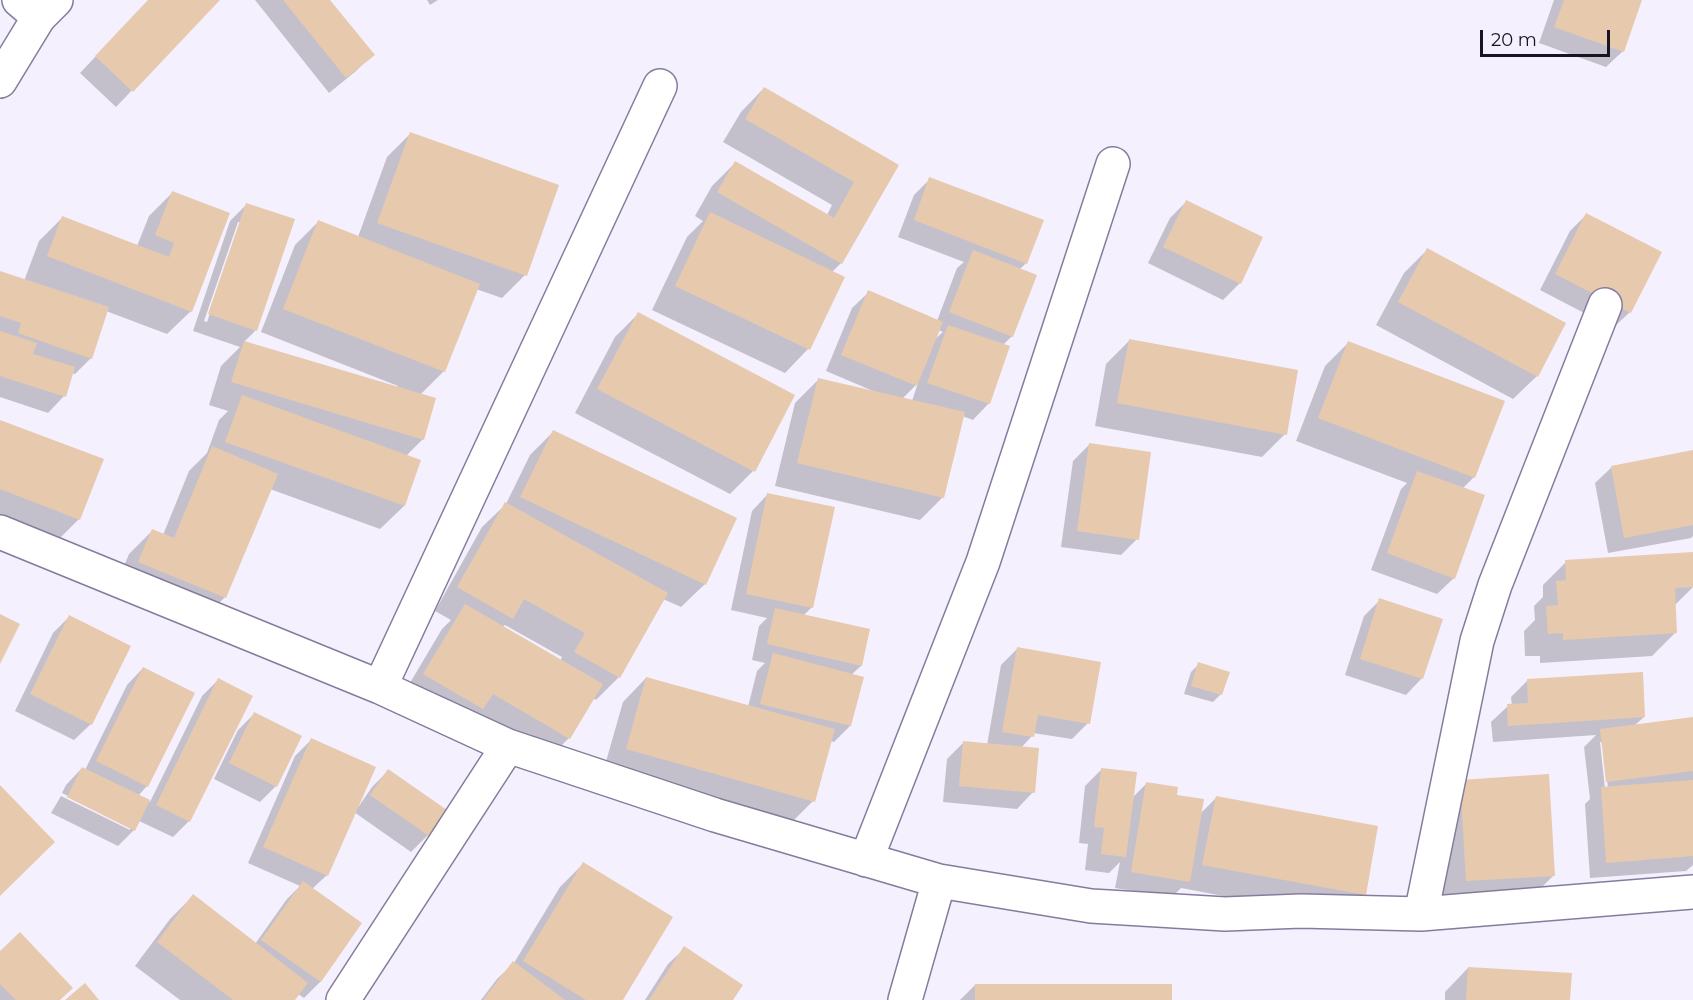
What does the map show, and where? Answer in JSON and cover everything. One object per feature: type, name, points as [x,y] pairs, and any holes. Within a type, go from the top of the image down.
[{"type":"street","points":[[0,81],[38,6]]},
{"type":"street","points":[[380,687],[660,86]]},
{"type":"street","points":[[866,860],[983,562],[1113,164]]},
{"type":"street","points":[[1421,914],[1476,641],[1495,585],[1605,305]]},
{"type":"street","points":[[0,532],[380,687],[508,746],[715,815],[939,881],[1091,906],[1225,914],[1301,911],[1421,914],[1693,892]]},
{"type":"street","points":[[343,1000],[508,746]]},
{"type":"street","points":[[905,1000],[939,881]]},
{"type":"building","points":[[148,0],[220,0],[133,92],[95,56]]},
{"type":"building","points":[[283,0],[330,0],[375,55],[346,78]]},
{"type":"building","points":[[1564,0],[1642,0],[1624,52],[1554,27]]},
{"type":"building","points":[[764,87],[899,165],[842,264],[717,192],[735,161],[834,218],[854,182],[745,119]]},
{"type":"building","points":[[410,132],[559,185],[527,276],[377,223]]},
{"type":"building","points":[[929,177],[1044,220],[1027,264],[914,220]]},
{"type":"building","points":[[172,191],[230,213],[192,312],[47,256],[62,216],[169,257],[174,243],[155,235]]},
{"type":"building","points":[[1186,200],[1263,237],[1241,284],[1163,247]]},
{"type":"building","points":[[246,203],[295,219],[257,331],[208,314]]},
{"type":"building","points":[[710,212],[845,277],[810,350],[675,286]]},
{"type":"building","points":[[1586,213],[1662,252],[1631,313],[1555,274]]},
{"type":"building","points":[[318,220],[480,284],[445,372],[283,309]]},
{"type":"building","points":[[1427,248],[1566,323],[1538,377],[1398,302]]},
{"type":"building","points":[[973,250],[1037,275],[1013,337],[949,312]]},
{"type":"building","points":[[0,271],[109,307],[92,359],[18,333],[21,323],[0,316]]},
{"type":"building","points":[[868,290],[943,322],[917,386],[841,355]]},
{"type":"building","points":[[638,312],[795,395],[755,472],[597,389]]},
{"type":"building","points":[[948,325],[1010,346],[990,404],[927,383]]},
{"type":"building","points":[[0,331],[37,343],[33,354],[75,367],[66,397],[0,376]]},
{"type":"building","points":[[1129,339],[1298,370],[1287,435],[1117,403]]},
{"type":"building","points":[[244,341],[436,398],[424,440],[231,382]]},
{"type":"building","points":[[1348,341],[1505,401],[1475,478],[1318,418]]},
{"type":"building","points":[[818,378],[965,412],[944,498],[797,463]]},
{"type":"building","points":[[242,395],[421,460],[405,506],[225,442]]},
{"type":"building","points":[[0,420],[104,459],[80,520],[0,489]]},
{"type":"building","points":[[553,430],[737,518],[706,585],[520,497]]},
{"type":"building","points":[[1089,443],[1151,452],[1139,540],[1077,531]]},
{"type":"building","points":[[212,446],[278,474],[226,598],[138,562],[152,529],[174,538]]},
{"type":"building","points":[[1693,450],[1693,525],[1624,538],[1611,466]]},
{"type":"building","points":[[1417,471],[1485,495],[1455,579],[1387,553]]},
{"type":"building","points":[[767,493],[835,507],[813,608],[746,594]]},
{"type":"building","points":[[505,502],[668,593],[620,678],[574,652],[585,633],[524,599],[513,619],[457,587]]},
{"type":"building","points":[[1693,552],[1693,587],[1675,588],[1677,633],[1563,640],[1563,633],[1548,634],[1546,606],[1558,605],[1556,581],[1566,580],[1565,560]]},
{"type":"building","points":[[1379,598],[1443,619],[1423,679],[1360,659]]},
{"type":"building","points":[[465,604],[603,684],[570,739],[493,694],[483,709],[423,674]]},
{"type":"building","points":[[775,608],[870,629],[862,666],[767,644]]},
{"type":"building","points":[[0,614],[20,624],[0,664]]},
{"type":"building","points":[[69,615],[131,646],[92,725],[30,694]]},
{"type":"building","points":[[1017,647],[1101,662],[1090,724],[1038,715],[1034,737],[1002,732]]},
{"type":"building","points":[[773,653],[864,677],[851,726],[760,704]]},
{"type":"building","points":[[1198,662],[1230,672],[1222,695],[1191,686]]},
{"type":"building","points":[[143,667],[195,693],[148,787],[96,761]]},
{"type":"building","points":[[1643,672],[1645,717],[1508,726],[1507,704],[1528,703],[1527,679]]},
{"type":"building","points":[[646,677],[835,729],[815,802],[626,749]]},
{"type":"building","points":[[218,678],[253,696],[190,822],[156,805]]},
{"type":"building","points":[[254,712],[302,736],[277,787],[229,763]]},
{"type":"building","points":[[1693,717],[1693,771],[1606,782],[1600,729]]},
{"type":"building","points":[[311,738],[376,767],[328,876],[263,847]]},
{"type":"building","points":[[963,741],[1039,748],[1035,793],[959,786]]},
{"type":"building","points":[[82,767],[150,800],[135,831],[67,797]]},
{"type":"building","points":[[1101,768],[1137,772],[1126,857],[1101,854],[1104,828],[1094,827]]},
{"type":"building","points":[[388,769],[447,810],[429,836],[370,795]]},
{"type":"building","points":[[1549,774],[1555,876],[1466,881],[1460,780]]},
{"type":"building","points":[[1693,780],[1693,856],[1606,863],[1601,787]]},
{"type":"building","points":[[1146,782],[1178,787],[1177,795],[1204,799],[1190,882],[1131,872]]},
{"type":"building","points":[[0,785],[55,842],[0,896]]},
{"type":"building","points":[[1216,796],[1378,826],[1366,895],[1202,865]]},
{"type":"building","points":[[583,862],[673,917],[623,1000],[586,1000],[523,961]]},
{"type":"building","points":[[303,881],[362,923],[321,982],[261,940]]},
{"type":"building","points":[[193,894],[308,983],[295,1000],[233,1000],[157,942]]},
{"type":"building","points":[[20,932],[73,988],[60,1000],[16,1000],[0,984],[0,951]]},
{"type":"building","points":[[684,946],[743,985],[733,1000],[649,1000]]},
{"type":"building","points":[[513,961],[565,1000],[483,1000]]},
{"type":"building","points":[[1468,967],[1572,973],[1570,1000],[1466,1000]]},
{"type":"building","points":[[85,983],[99,1000],[65,1000]]},
{"type":"building","points":[[975,984],[1172,984],[1172,1000],[975,1000]]}]
